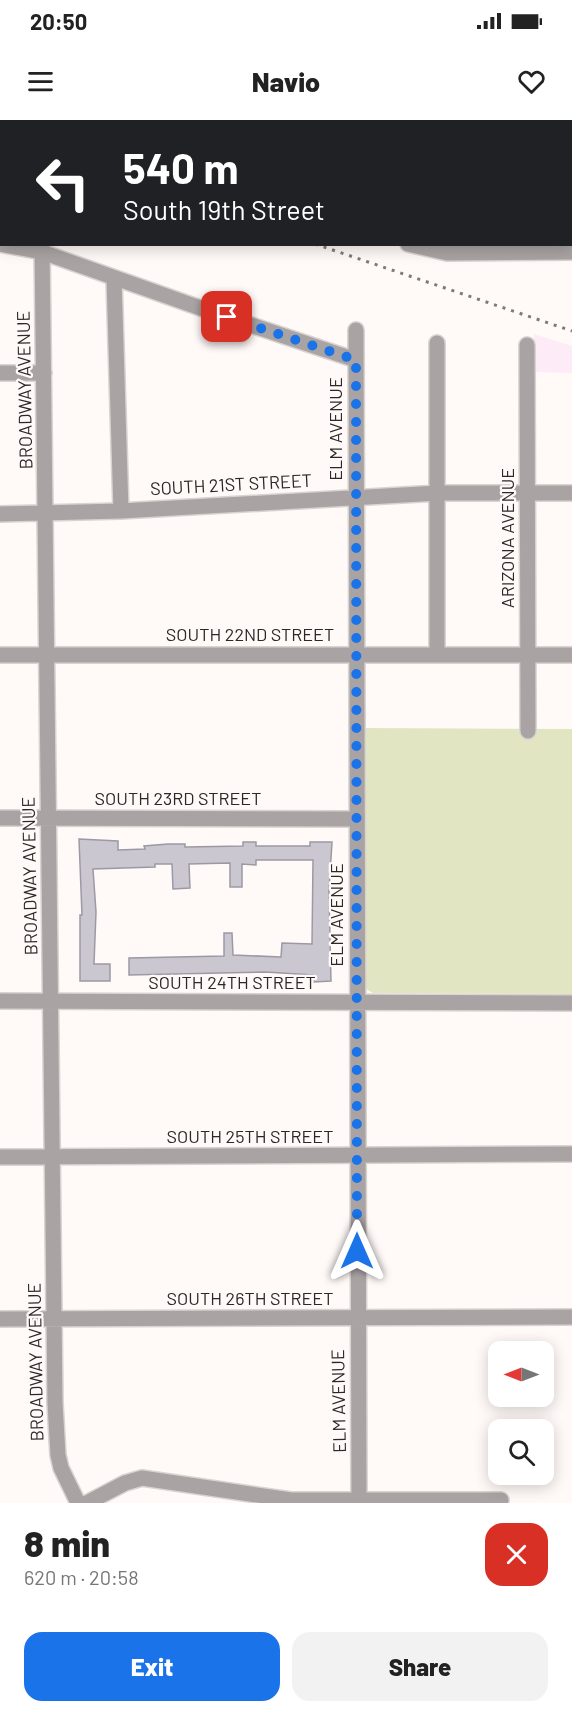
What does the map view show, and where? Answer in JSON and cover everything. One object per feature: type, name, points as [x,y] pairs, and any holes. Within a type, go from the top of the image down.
[{"type":"street","points":[[14,246],[42,248],[114,278],[356,360]]},
{"type":"street","name":"BROADWAY AVENUE","points":[[42,248],[55,1403],[58,1455],[78,1503]]},
{"type":"street","points":[[437,248],[527,248],[572,252]]},
{"type":"street","points":[[114,278],[121,511]]},
{"type":"street","name":"ELM AVENUE","points":[[356,330],[359,1500]]},
{"type":"street","points":[[437,343],[437,655]]},
{"type":"street","name":"ARIZONA AVENUE","points":[[527,345],[528,730]]},
{"type":"street","points":[[0,373],[44,373]]},
{"type":"street","name":"SOUTH 21ST STREET","points":[[0,514],[121,511],[356,496],[438,493],[572,493]]},
{"type":"street","name":"SOUTH 22ND STREET","points":[[0,655],[572,655]]},
{"type":"street","name":"SOUTH 23RD STREET","points":[[0,818],[356,819]]},
{"type":"street","name":"SOUTH 24TH STREET","points":[[0,1001],[572,1003]]},
{"type":"street","name":"SOUTH 25TH STREET","points":[[0,1157],[572,1155]]},
{"type":"street","name":"SOUTH 26TH STREET","points":[[0,1319],[572,1317]]},
{"type":"street","points":[[87,1503],[125,1483],[142,1478],[291,1500],[501,1500]]},
{"type":"shaded area","points":[[534,334],[572,346],[572,373],[534,372]]},
{"type":"green space","points":[[363,728],[572,729],[572,994],[373,993],[366,989]]},
{"type":"building","points":[[79,839],[118,841],[118,850],[145,849],[144,846],[168,844],[185,844],[185,847],[243,846],[243,842],[256,842],[256,846],[310,846],[310,842],[332,842],[329,891],[331,981],[314,982],[313,975],[265,972],[129,975],[129,958],[224,956],[224,933],[232,933],[233,955],[281,957],[282,943],[312,944],[313,860],[256,860],[256,865],[242,864],[242,887],[230,887],[230,863],[189,864],[190,888],[173,889],[172,864],[155,864],[155,867],[93,869],[96,912],[94,964],[110,964],[110,981],[80,981],[80,915],[82,915]]},
{"type":"railway","points":[[321,246],[572,331]]},
{"type":"route","points":[[227,317],[356,360],[357,1251]]}]
